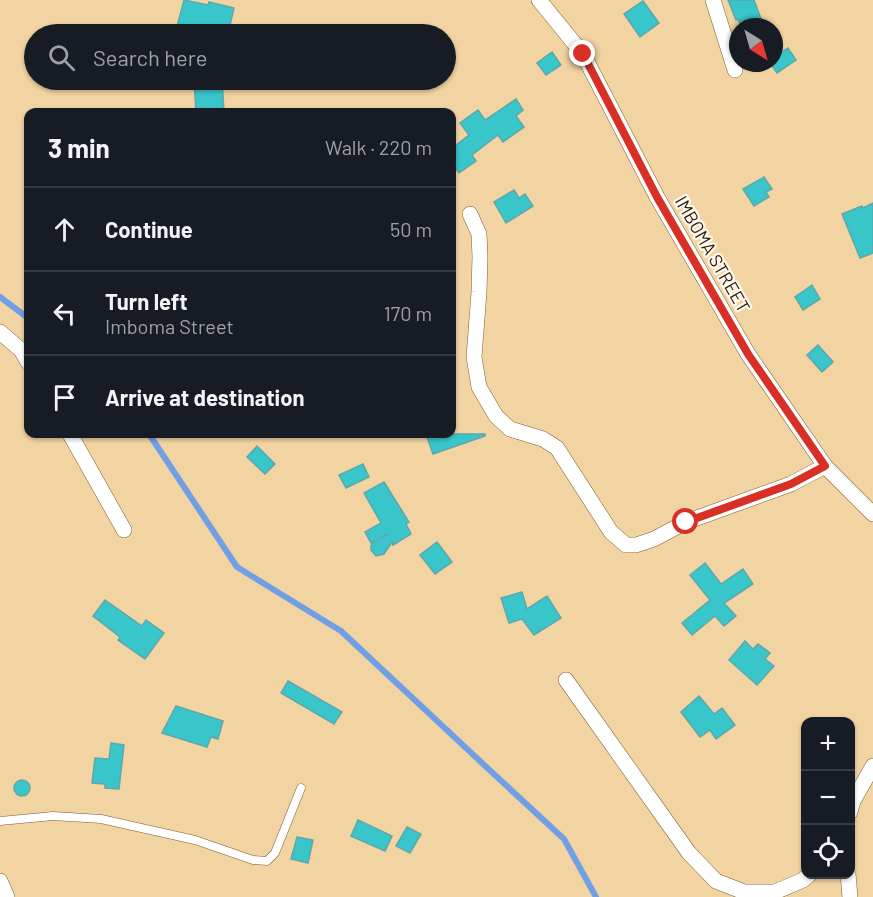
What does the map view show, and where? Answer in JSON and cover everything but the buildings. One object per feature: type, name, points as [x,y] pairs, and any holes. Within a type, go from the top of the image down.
[{"type":"street","name":"IMBOMA STREET","points":[[538,0],[583,54],[657,197],[748,354],[825,466],[873,514]]},
{"type":"street","points":[[713,0],[729,51]]},
{"type":"street","points":[[470,214],[479,234],[480,257],[474,357],[479,387],[496,416],[510,429],[543,439],[557,448],[611,532],[626,545],[636,545],[654,539],[686,522],[791,484],[825,466]]},
{"type":"street","points":[[0,332],[24,355]]},
{"type":"street","points":[[72,438],[124,530]]},
{"type":"street","points":[[566,681],[689,853],[716,881],[744,892],[775,892],[804,879]]},
{"type":"street","points":[[855,798],[873,766]]},
{"type":"street","points":[[848,879],[850,897]]},
{"type":"street","points":[[0,882],[7,897]]},
{"type":"lane","points":[[0,821],[53,816],[101,819],[195,840],[253,860],[267,861],[275,853],[301,788]]},
{"type":"waterway","points":[[0,297],[24,315]]},
{"type":"waterway","points":[[152,438],[237,567],[341,631],[564,839],[596,897]]},
{"type":"route","points":[[583,54],[657,197],[748,354],[825,466],[791,484],[686,522]]}]
